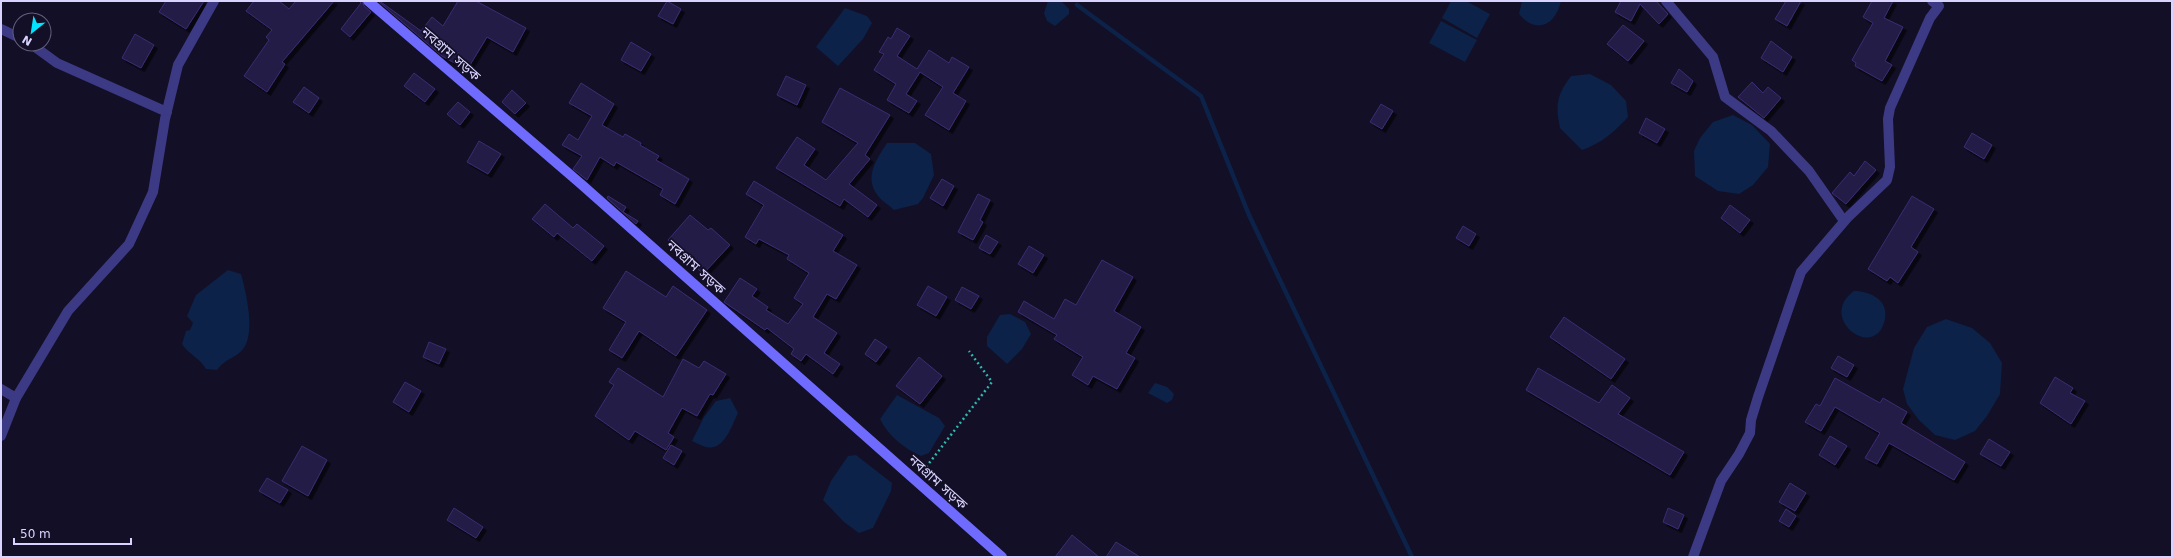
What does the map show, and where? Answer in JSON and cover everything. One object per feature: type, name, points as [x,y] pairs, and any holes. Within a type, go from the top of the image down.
[{"type":"main road","name":"নবগ্রাম সড়ক","points":[[368,1],[581,184],[1002,557]]},
{"type":"street","points":[[1,436],[16,398],[68,311],[129,244],[153,192],[167,112],[178,65],[214,1]]},
{"type":"street","points":[[1666,1],[1713,57],[1725,97],[1771,131],[1809,171],[1844,221]]},
{"type":"street","points":[[1693,557],[1721,482],[1740,454],[1750,433],[1758,397],[1801,272],[1844,221],[1887,180],[1890,167],[1888,119],[1890,108],[1930,18],[1938,6],[1932,1]]},
{"type":"street","points":[[1,29],[12,34]]},
{"type":"street","points":[[42,52],[57,63],[167,112]]},
{"type":"street","points":[[1,389],[16,398]]},
{"type":"path","points":[[916,480],[992,382],[969,351]]},
{"type":"water","points":[[1048,1],[1061,1],[1069,9],[1069,14],[1055,26],[1047,21],[1044,13]]},
{"type":"water","points":[[1451,1],[1466,1],[1490,14],[1477,38],[1442,18]]},
{"type":"water","points":[[1522,1],[1561,1],[1555,16],[1550,21],[1538,25],[1532,24],[1525,20],[1519,14]]},
{"type":"water","points":[[845,8],[867,16],[872,23],[863,39],[838,66],[816,47]]},
{"type":"water","points":[[1441,21],[1477,40],[1465,62],[1429,43]]},
{"type":"water","points":[[1590,74],[1611,85],[1626,101],[1628,117],[1618,128],[1596,144],[1582,150],[1560,128],[1558,100],[1571,76]]},
{"type":"water","points":[[1733,115],[1752,125],[1770,144],[1768,167],[1753,185],[1739,194],[1718,191],[1695,176],[1694,151],[1700,138],[1713,122]]},
{"type":"water","points":[[887,143],[915,143],[931,154],[934,175],[923,198],[918,204],[894,210],[881,199],[874,190],[872,183],[873,169]]},
{"type":"water","points":[[228,270],[241,274],[249,313],[249,333],[247,342],[237,355],[224,363],[217,370],[206,369],[204,365],[182,344],[186,331],[190,330],[193,323],[187,316],[196,295]]},
{"type":"water","points":[[1854,291],[1860,291],[1872,295],[1881,302],[1884,307],[1885,319],[1880,332],[1871,337],[1861,337],[1852,332],[1845,323],[1842,313],[1844,302]]},
{"type":"water","points":[[1010,314],[1025,322],[1031,334],[1022,349],[1007,364],[987,346],[987,337],[1000,315]]},
{"type":"water","points":[[1946,319],[1972,328],[1990,343],[2002,363],[2000,394],[1987,416],[1975,431],[1955,440],[1935,435],[1919,420],[1907,404],[1903,389],[1914,348],[1927,327]]},
{"type":"water","points":[[1155,383],[1167,387],[1174,394],[1172,400],[1167,403],[1148,393]]},
{"type":"water","points":[[897,395],[939,418],[945,426],[929,453],[921,456],[903,446],[892,437],[880,419]]},
{"type":"water","points":[[730,398],[738,413],[730,430],[722,442],[712,447],[704,447],[692,441],[704,417],[716,401]]},
{"type":"water","points":[[856,455],[892,483],[891,491],[873,528],[859,533],[844,522],[823,500],[831,481],[848,456]]},
{"type":"building","points":[[166,1],[204,1],[186,29],[159,12]]},
{"type":"building","points":[[254,1],[279,1],[289,9],[296,1],[334,1],[282,62],[285,64],[267,92],[244,76],[269,40],[266,37],[272,30],[246,11]]},
{"type":"building","points":[[359,1],[362,1],[364,6],[371,12],[350,37],[341,29],[361,3]]},
{"type":"building","points":[[378,1],[382,1],[381,2],[421,31],[432,17],[443,26],[458,1],[476,1],[526,28],[513,52],[487,37],[467,70],[442,56]]},
{"type":"building","points":[[667,1],[681,9],[673,24],[658,16]]},
{"type":"building","points":[[1621,1],[1656,1],[1668,14],[1659,24],[1640,4],[1631,21],[1615,12]]},
{"type":"building","points":[[1786,1],[1801,1],[1787,26],[1775,19]]},
{"type":"building","points":[[1872,1],[1893,1],[1884,18],[1903,27],[1885,61],[1892,65],[1882,81],[1855,66],[1856,63],[1852,60],[1873,23],[1863,17]]},
{"type":"building","points":[[1623,25],[1644,41],[1628,61],[1607,44]]},
{"type":"building","points":[[897,28],[910,36],[897,56],[917,69],[929,50],[949,63],[952,57],[969,67],[953,93],[966,101],[949,130],[925,115],[943,87],[920,72],[906,94],[917,101],[909,113],[887,100],[896,84],[874,70],[884,54],[879,52],[888,37],[891,39]]},
{"type":"building","points":[[135,34],[154,45],[141,68],[122,58]]},
{"type":"building","points":[[1771,41],[1792,57],[1783,72],[1761,58]]},
{"type":"building","points":[[631,42],[651,54],[641,71],[621,60]]},
{"type":"building","points":[[1679,69],[1693,81],[1687,92],[1671,83]]},
{"type":"building","points":[[414,73],[435,89],[425,102],[404,86]]},
{"type":"building","points":[[786,76],[806,85],[797,105],[777,95]]},
{"type":"building","points":[[1752,82],[1763,93],[1768,87],[1781,98],[1764,118],[1738,97]]},
{"type":"building","points":[[581,83],[614,104],[602,125],[623,137],[625,134],[641,143],[640,145],[659,156],[656,160],[689,179],[675,204],[660,195],[663,189],[616,162],[614,166],[600,157],[587,180],[573,169],[582,156],[562,145],[569,134],[578,140],[592,116],[569,103]]},
{"type":"building","points":[[304,87],[319,98],[309,113],[293,102]]},
{"type":"building","points":[[840,88],[890,115],[865,155],[870,159],[849,184],[877,205],[868,217],[844,199],[840,206],[776,168],[797,137],[815,149],[804,165],[826,180],[858,143],[822,122]]},
{"type":"building","points":[[512,90],[526,103],[515,114],[502,102]]},
{"type":"building","points":[[458,102],[470,112],[460,125],[447,114]]},
{"type":"building","points":[[1381,104],[1393,111],[1382,129],[1370,122]]},
{"type":"building","points":[[1646,118],[1665,129],[1657,143],[1639,133]]},
{"type":"building","points":[[1972,133],[1992,145],[1984,159],[1964,147]]},
{"type":"building","points":[[479,141],[501,154],[488,174],[467,162]]},
{"type":"building","points":[[1865,161],[1876,170],[1846,204],[1832,193],[1850,172],[1854,176]]},
{"type":"building","points":[[942,179],[954,186],[943,206],[930,198]]},
{"type":"building","points":[[754,181],[843,235],[833,251],[857,265],[836,299],[827,294],[813,317],[837,333],[824,353],[840,364],[833,374],[806,354],[801,361],[791,354],[794,349],[767,328],[765,330],[724,302],[740,278],[757,289],[752,296],[768,307],[766,310],[788,324],[803,304],[794,298],[809,273],[787,259],[789,255],[759,239],[756,244],[745,237],[764,205],[746,194]]},
{"type":"building","points":[[978,194],[990,200],[980,220],[983,222],[973,240],[958,232]]},
{"type":"building","points":[[608,196],[626,207],[623,212],[638,221],[636,224],[607,198]]},
{"type":"building","points":[[1912,196],[1934,209],[1911,247],[1918,252],[1898,283],[1890,277],[1887,281],[1868,269]]},
{"type":"building","points":[[545,204],[573,228],[577,224],[604,246],[592,261],[557,233],[554,237],[532,219]]},
{"type":"building","points":[[1730,205],[1750,220],[1740,233],[1721,218]]},
{"type":"building","points":[[690,215],[708,230],[711,228],[730,245],[703,274],[668,240]]},
{"type":"building","points":[[1463,226],[1476,234],[1469,246],[1456,238]]},
{"type":"building","points":[[986,235],[998,242],[990,254],[979,248]]},
{"type":"building","points":[[1029,246],[1044,255],[1033,273],[1018,264]]},
{"type":"building","points":[[1102,260],[1133,277],[1114,311],[1141,327],[1126,353],[1135,358],[1117,389],[1093,376],[1088,385],[1072,375],[1083,357],[1054,339],[1057,335],[1018,312],[1024,301],[1054,319],[1065,299],[1076,305]]},
{"type":"building","points":[[626,271],[666,297],[673,286],[707,310],[676,356],[639,331],[622,358],[609,350],[626,322],[603,308]]},
{"type":"building","points":[[928,286],[947,297],[936,316],[917,305]]},
{"type":"building","points":[[962,287],[979,296],[971,309],[955,300]]},
{"type":"building","points":[[1564,317],[1625,359],[1611,379],[1550,337]]},
{"type":"building","points":[[875,339],[887,347],[876,362],[865,354]]},
{"type":"building","points":[[429,342],[446,349],[439,364],[423,357]]},
{"type":"building","points":[[1838,356],[1854,365],[1847,377],[1831,368]]},
{"type":"building","points":[[919,357],[942,376],[920,404],[896,386]]},
{"type":"building","points":[[683,359],[699,368],[704,361],[726,374],[713,395],[710,394],[697,416],[682,408],[668,433],[674,437],[666,450],[635,431],[629,440],[595,416],[614,385],[609,382],[618,368],[663,397]]},
{"type":"building","points":[[1538,368],[1599,403],[1612,385],[1630,398],[1618,414],[1684,452],[1670,475],[1526,390]]},
{"type":"building","points":[[2055,377],[2073,388],[2070,393],[2085,401],[2071,424],[2040,403]]},
{"type":"building","points":[[1835,378],[1880,403],[1883,398],[1907,412],[1901,423],[1965,462],[1954,480],[1889,443],[1877,464],[1865,458],[1880,433],[1835,407],[1821,431],[1805,422],[1816,404],[1820,406]]},
{"type":"building","points":[[405,382],[421,391],[409,412],[393,402]]},
{"type":"building","points":[[1830,436],[1847,446],[1835,465],[1819,455]]},
{"type":"building","points":[[1989,439],[2010,452],[2001,466],[1980,454]]},
{"type":"building","points":[[671,445],[682,451],[674,465],[663,458]]},
{"type":"building","points":[[302,446],[327,460],[308,496],[282,481]]},
{"type":"building","points":[[267,478],[288,490],[280,503],[259,491]]},
{"type":"building","points":[[1790,483],[1806,493],[1795,511],[1779,502]]},
{"type":"building","points":[[454,508],[483,527],[476,538],[447,520]]},
{"type":"building","points":[[1668,508],[1684,515],[1678,529],[1663,522]]},
{"type":"building","points":[[1786,509],[1796,516],[1789,527],[1779,521]]},
{"type":"building","points":[[1072,535],[1099,557],[1055,557]]},
{"type":"building","points":[[1116,542],[1140,557],[1106,557]]},
{"type":"waterway","points":[[1077,5],[1201,96],[1249,215],[1412,557]]}]
